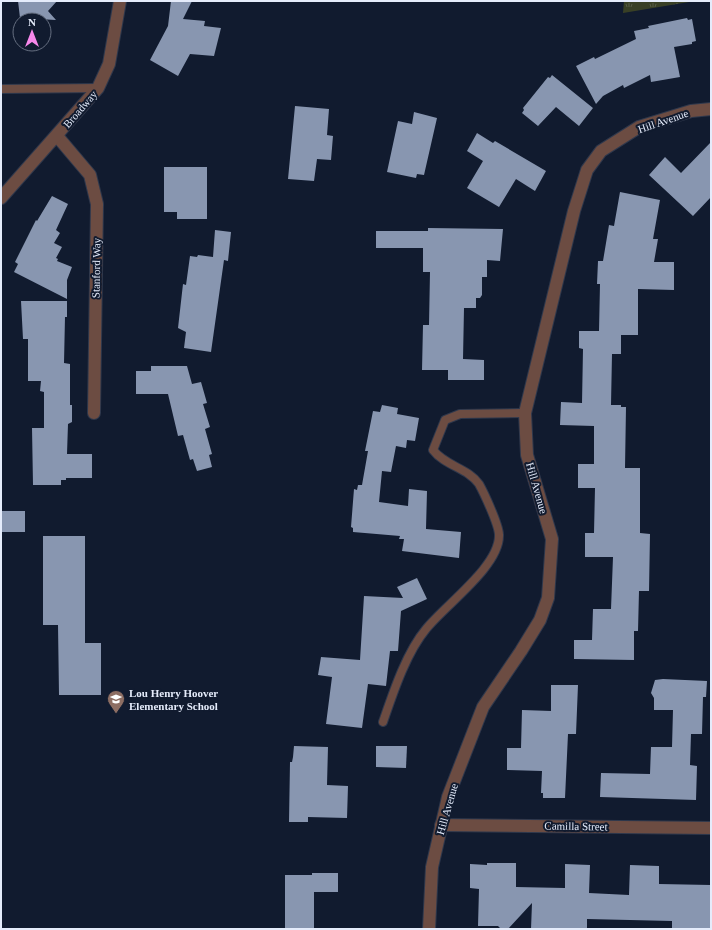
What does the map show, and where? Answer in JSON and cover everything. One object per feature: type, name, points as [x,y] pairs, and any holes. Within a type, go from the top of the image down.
[{"type":"street","name":"Broadway","points":[[1,198],[98,88],[109,64],[120,1]]},
{"type":"street","name":"Hill Avenue","points":[[429,929],[432,867],[448,797],[483,707],[540,620],[548,598],[552,539],[528,455],[525,413],[574,211],[588,170],[601,151],[640,127],[691,110],[711,109]]},
{"type":"street","name":"Stanford Way","points":[[57,136],[90,175],[97,204],[94,413]]},
{"type":"street","name":"Camilla Street","points":[[441,824],[711,828]]},
{"type":"lane","points":[[1,89],[98,88]]},
{"type":"lane","points":[[383,722],[402,669],[425,629],[474,579],[494,555],[499,535],[492,512],[478,483],[465,471],[438,458],[433,450],[445,420],[460,414],[525,413]]},
{"type":"green space","points":[[624,1],[695,1],[623,13]]},
{"type":"building","points":[[18,1],[57,1],[48,11],[49,12],[19,12]]},
{"type":"building","points":[[171,1],[192,1],[183,19],[205,21],[204,26],[221,28],[214,56],[190,54],[178,76],[150,60],[168,26]]},
{"type":"building","points":[[687,18],[688,20],[692,19],[696,41],[692,42],[692,44],[674,47],[680,77],[651,82],[650,75],[624,88],[623,85],[603,96],[596,104],[576,66],[594,57],[595,59],[636,39],[634,31],[649,28],[648,26]]},
{"type":"building","points":[[552,75],[593,108],[579,126],[556,107],[538,126],[522,113],[524,110],[523,108],[548,77],[550,78]]},
{"type":"building","points":[[295,106],[329,109],[327,135],[333,136],[331,160],[317,159],[314,181],[288,179]]},
{"type":"building","points":[[414,112],[437,118],[424,175],[417,174],[416,178],[387,172],[398,121],[412,124]]},
{"type":"building","points":[[477,133],[493,143],[495,141],[546,171],[535,191],[516,179],[499,207],[467,188],[483,161],[467,151]]},
{"type":"building","points":[[711,142],[711,197],[693,216],[649,175],[665,157],[681,173]]},
{"type":"building","points":[[164,167],[207,167],[207,219],[177,219],[177,212],[164,212]]},
{"type":"building","points":[[620,192],[660,200],[653,239],[658,239],[654,262],[674,262],[674,290],[638,289],[638,335],[621,335],[621,354],[612,354],[611,405],[621,405],[621,407],[626,407],[625,468],[640,468],[640,533],[650,534],[649,591],[639,591],[638,631],[634,631],[634,660],[574,659],[574,640],[592,640],[593,609],[611,609],[613,557],[585,557],[585,533],[594,533],[595,488],[578,488],[578,464],[594,464],[594,426],[560,425],[561,402],[582,403],[583,349],[579,348],[579,331],[599,331],[600,284],[597,284],[598,261],[603,261],[609,225],[614,226]]},
{"type":"building","points":[[52,196],[68,204],[56,230],[60,233],[54,243],[62,247],[56,258],[58,259],[57,261],[72,267],[67,280],[67,299],[14,272],[18,264],[15,262],[36,220],[37,221]]},
{"type":"building","points":[[428,228],[503,229],[500,261],[487,260],[487,277],[482,277],[482,295],[480,298],[476,298],[476,308],[464,308],[463,359],[484,360],[484,380],[448,380],[448,370],[422,370],[423,325],[429,325],[430,272],[423,272],[423,248],[376,248],[376,231],[428,231]]},
{"type":"building","points":[[215,230],[231,232],[228,261],[224,260],[211,352],[184,348],[186,332],[178,328],[183,284],[186,285],[190,256],[197,257],[198,255],[213,257]]},
{"type":"building","points":[[21,301],[67,301],[67,317],[65,317],[64,363],[70,364],[70,405],[72,405],[72,422],[68,424],[67,454],[92,454],[92,478],[66,478],[66,480],[61,480],[61,485],[33,485],[32,428],[44,428],[44,392],[40,391],[41,381],[28,381],[28,339],[23,339]]},
{"type":"building","points":[[151,366],[187,366],[192,384],[201,382],[207,403],[203,404],[210,427],[205,429],[212,454],[209,455],[212,467],[197,471],[193,459],[190,460],[183,435],[178,436],[168,394],[136,394],[136,371],[151,371]]},
{"type":"building","points":[[382,405],[398,408],[397,414],[419,418],[415,441],[407,440],[406,448],[396,446],[391,472],[382,471],[379,502],[408,506],[409,489],[427,491],[426,529],[461,532],[459,558],[402,551],[404,539],[399,539],[400,536],[353,532],[353,528],[351,527],[354,489],[357,490],[358,485],[362,485],[368,451],[365,451],[373,411],[380,412]]},
{"type":"building","points":[[1,511],[25,511],[25,532],[1,532]]},
{"type":"building","points":[[43,536],[85,536],[85,643],[101,643],[101,695],[59,695],[58,625],[43,625]]},
{"type":"building","points":[[417,578],[427,599],[401,611],[398,651],[390,651],[386,686],[368,684],[362,728],[326,724],[332,677],[318,675],[321,657],[360,660],[364,596],[403,598],[397,587]]},
{"type":"building","points":[[655,680],[707,681],[706,697],[703,697],[702,734],[691,734],[690,765],[697,766],[696,800],[600,797],[601,773],[650,774],[651,747],[672,747],[673,710],[654,710],[654,698],[651,693]]},
{"type":"building","points":[[551,685],[578,685],[576,734],[568,734],[565,798],[543,798],[543,793],[541,793],[542,771],[507,770],[507,748],[521,748],[522,710],[551,711]]},
{"type":"building","points":[[294,746],[328,747],[327,785],[348,786],[347,818],[308,817],[308,822],[289,822],[290,762],[292,762]]},
{"type":"building","points":[[376,746],[407,746],[406,768],[376,767]]},
{"type":"building","points":[[487,863],[516,863],[516,887],[565,888],[565,864],[590,865],[589,893],[629,895],[630,865],[659,866],[659,884],[711,885],[711,928],[672,929],[672,921],[587,919],[587,929],[531,929],[532,903],[508,929],[501,929],[498,926],[478,926],[479,889],[470,888],[470,864],[487,865]]},
{"type":"building","points":[[312,873],[338,873],[338,892],[314,892],[314,928],[285,928],[285,875],[312,875]]},
{"type":"place","name":"Lou Henry Hoover Elementary School","points":[[116,714]]}]
